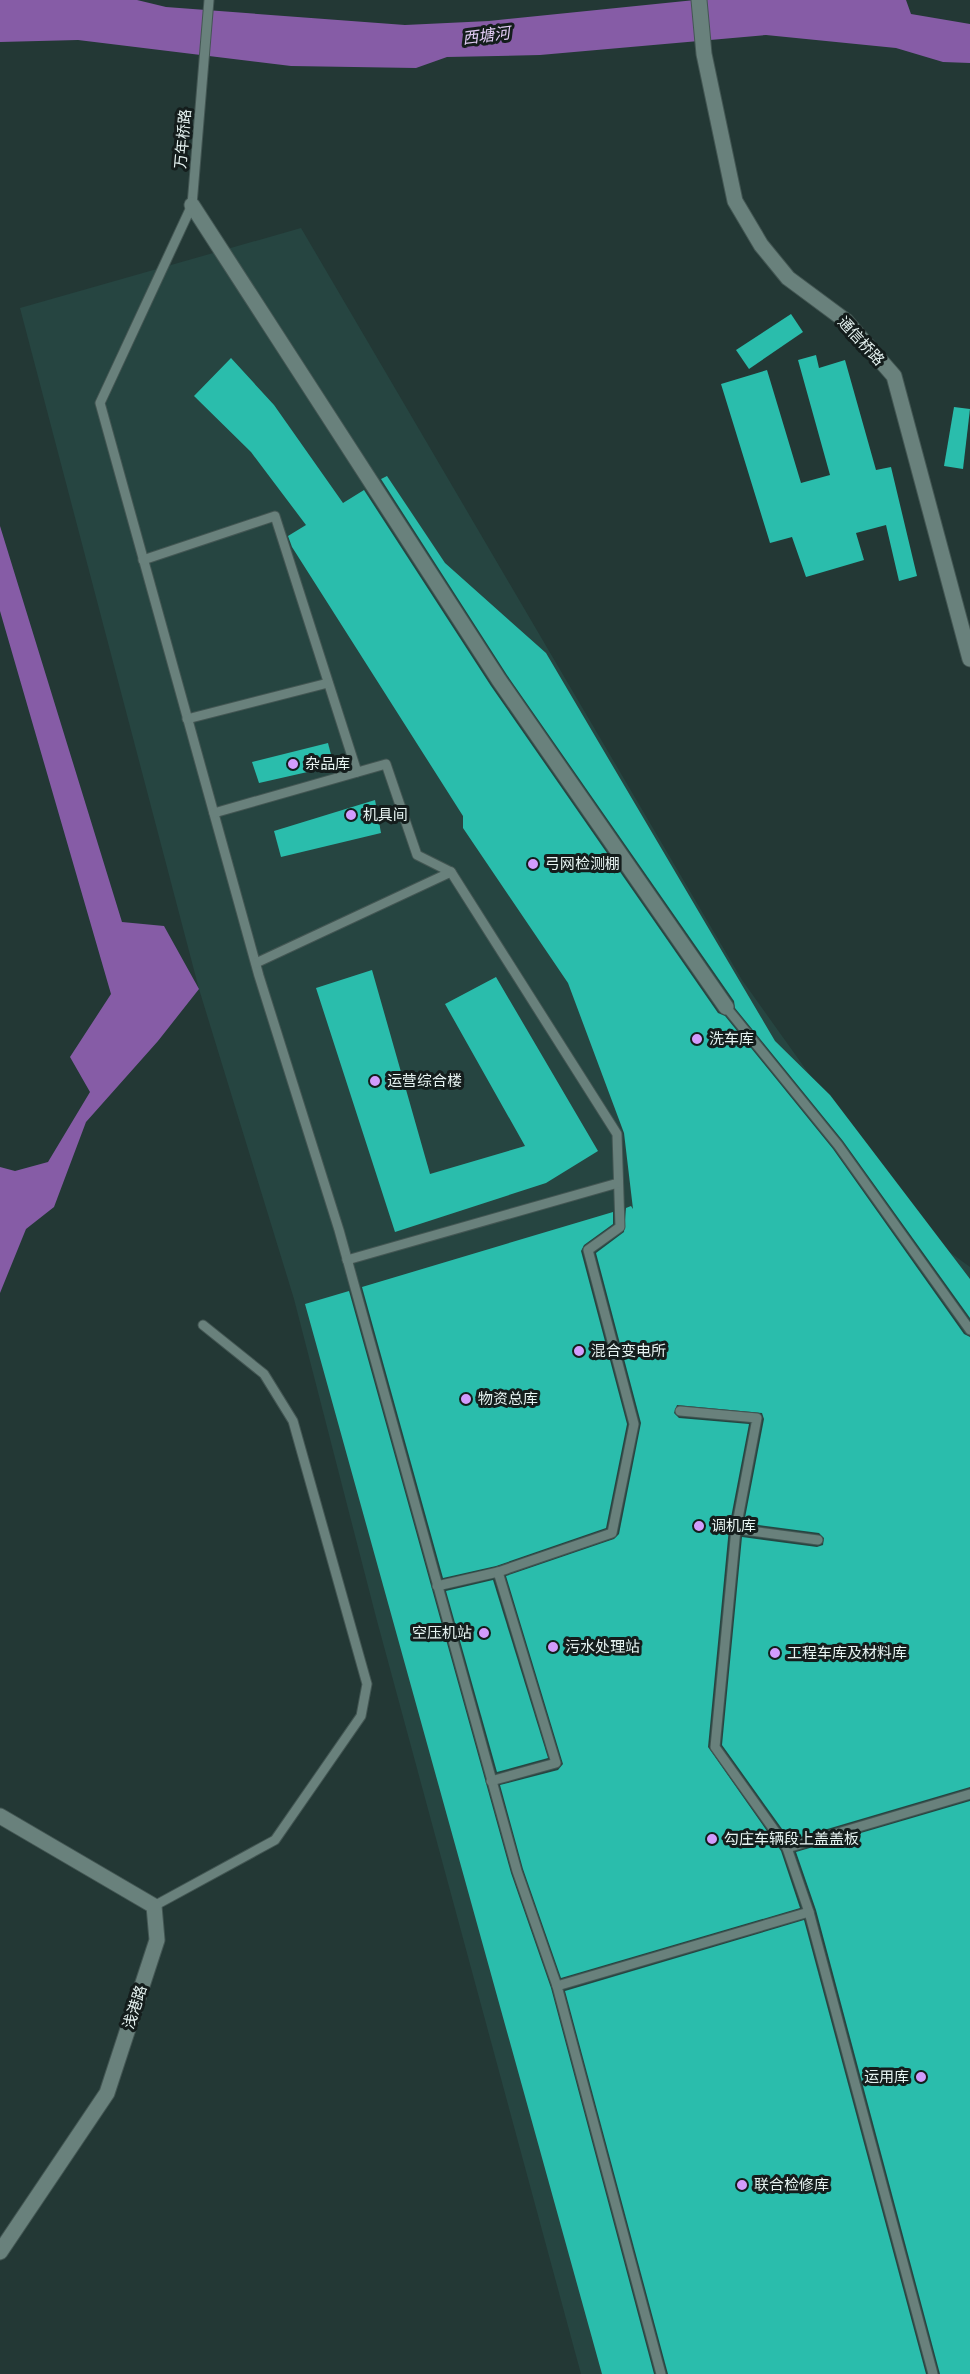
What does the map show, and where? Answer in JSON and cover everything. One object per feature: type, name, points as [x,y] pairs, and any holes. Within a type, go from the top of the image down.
[{"type":"street","name":"通信桥路","points":[[699,0],[704,54],[735,201],[761,245],[788,278],[846,321],[894,376],[970,659]]},
{"type":"street","points":[[192,206],[499,680],[726,1007]]},
{"type":"street","points":[[0,1816],[154,1906]]},
{"type":"street","name":"浅港路","points":[[0,2252],[107,2093],[157,1940],[154,1906]]},
{"type":"lane","name":"万年桥路","points":[[192,206],[209,0]]},
{"type":"lane","points":[[192,206],[100,403],[256,963],[347,1260],[491,1781],[517,1871],[557,1986],[661,2374]]},
{"type":"lane","points":[[143,560],[274,516],[357,772]]},
{"type":"lane","points":[[188,719],[328,683]]},
{"type":"lane","points":[[214,813],[386,764],[417,855],[451,872],[617,1134],[620,1227],[588,1250],[634,1424],[612,1533],[498,1572],[437,1586]]},
{"type":"lane","points":[[256,963],[451,872]]},
{"type":"lane","points":[[726,1007],[838,1145],[970,1330]]},
{"type":"lane","points":[[347,1260],[618,1183]]},
{"type":"lane","points":[[154,1906],[275,1840],[361,1716],[367,1684],[293,1421],[264,1374],[203,1325]]},
{"type":"lane","points":[[680,1411],[757,1418],[736,1529],[715,1747],[788,1848],[809,1912],[933,2374]]},
{"type":"lane","points":[[736,1529],[818,1540]]},
{"type":"lane","points":[[491,1781],[556,1763],[498,1572]]},
{"type":"lane","points":[[788,1848],[970,1794]]},
{"type":"lane","points":[[557,1986],[809,1912]]},
{"type":"shaded area","name":"勾庄车辆段上盖盖板","points":[[301,228],[742,980],[922,1232],[970,1267],[970,2374],[581,2374],[376,1617],[294,1299],[199,989],[20,308]]},
{"type":"water","name":"西塘河","points":[[0,0],[137,0],[166,7],[405,25],[489,21],[695,0],[906,0],[911,14],[970,24],[970,63],[943,62],[896,48],[766,35],[540,55],[447,57],[416,68],[291,66],[78,40],[0,42]]},
{"type":"water","points":[[0,526],[122,922],[164,926],[199,989],[158,1041],[86,1122],[54,1207],[26,1229],[0,1293],[0,1167],[15,1171],[48,1162],[90,1092],[70,1057],[111,994],[0,611]]},
{"type":"building","points":[[791,314],[803,332],[749,369],[736,350]]},
{"type":"building","points":[[816,355],[819,368],[845,360],[876,470],[891,467],[917,576],[899,581],[886,525],[856,533],[864,560],[806,577],[792,537],[770,543],[721,384],[767,370],[801,483],[830,475],[798,360]]},
{"type":"building","points":[[231,358],[274,405],[343,503],[364,490],[491,686],[718,1013],[725,1016],[833,1149],[964,1334],[970,1337],[970,1787],[790,1840],[722,1745],[742,1537],[817,1547],[823,1545],[824,1538],[819,1533],[744,1523],[764,1419],[762,1413],[677,1405],[674,1413],[679,1418],[749,1424],[729,1528],[708,1747],[781,1851],[800,1908],[561,1978],[523,1869],[500,1785],[558,1770],[563,1764],[506,1576],[614,1539],[619,1534],[641,1423],[596,1253],[624,1232],[626,1208],[631,1206],[633,1209],[624,1133],[568,983],[463,828],[463,816],[292,547],[288,536],[306,525],[251,452],[194,396]]},
{"type":"building","points":[[954,407],[970,409],[963,469],[944,466]]},
{"type":"building","points":[[387,476],[445,563],[546,653],[775,1041],[830,1095],[970,1279],[970,1318],[843,1141],[735,1008],[734,1001],[507,675],[381,479]]},
{"type":"building","name":"杂品库","points":[[328,743],[334,766],[259,783],[252,762]]},
{"type":"building","name":"机具间","points":[[375,800],[381,833],[281,857],[274,831]]},
{"type":"building","points":[[372,970],[430,1174],[525,1146],[445,1004],[496,977],[598,1151],[546,1183],[395,1232],[316,988]]},
{"type":"building","points":[[613,1212],[613,1224],[584,1245],[581,1251],[627,1424],[606,1528],[496,1566],[443,1578],[362,1287]]},
{"type":"building","points":[[349,1291],[511,1873],[551,1988],[654,2374],[602,2374],[305,1304]]},
{"type":"building","points":[[493,1580],[548,1758],[497,1772],[446,1591]]},
{"type":"building","name":"运用库","points":[[970,1801],[970,2374],[940,2374],[816,1910],[796,1852]]},
{"type":"building","name":"联合检修库","points":[[804,1920],[926,2374],[668,2374],[565,1991]]},
{"type":"place","name":"杂品库","points":[[293,764]]},
{"type":"place","name":"机具间","points":[[351,815]]},
{"type":"place","name":"弓网检测棚","points":[[533,864]]},
{"type":"place","name":"洗车库","points":[[697,1039]]},
{"type":"place","name":"运营综合楼","points":[[375,1081]]},
{"type":"place","name":"混合变电所","points":[[579,1351]]},
{"type":"place","name":"物资总库","points":[[466,1399]]},
{"type":"place","name":"调机库","points":[[699,1526]]},
{"type":"place","name":"空压机站","points":[[484,1633]]},
{"type":"place","name":"污水处理站","points":[[553,1647]]},
{"type":"place","name":"工程车库及材料库","points":[[775,1653]]},
{"type":"place","name":"勾庄车辆段上盖盖板","points":[[712,1839]]},
{"type":"place","name":"运用库","points":[[921,2077]]},
{"type":"place","name":"联合检修库","points":[[742,2185]]}]
